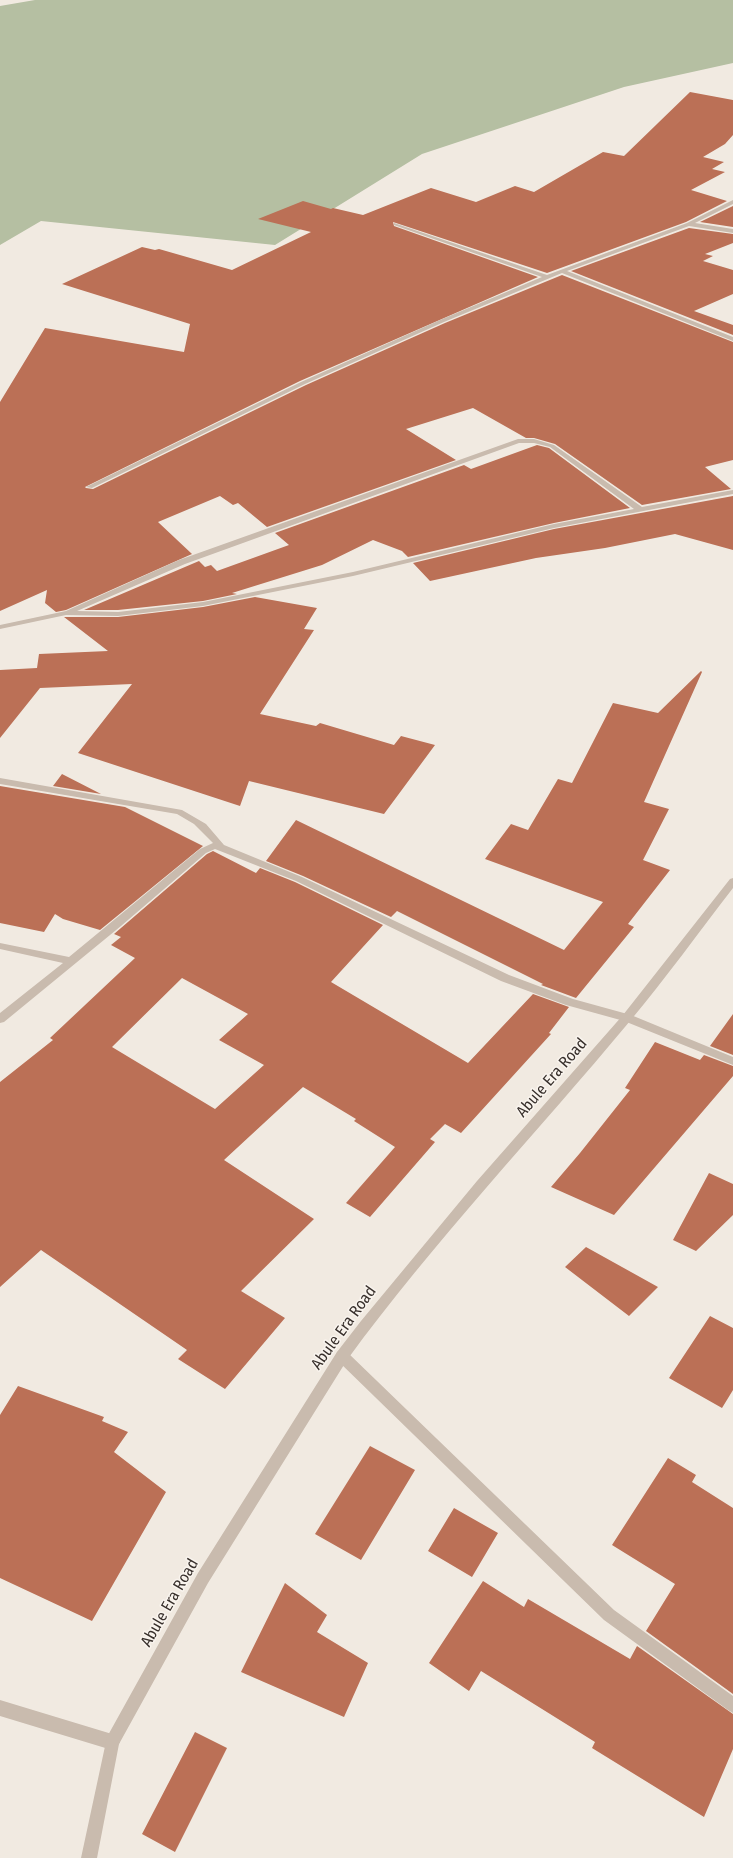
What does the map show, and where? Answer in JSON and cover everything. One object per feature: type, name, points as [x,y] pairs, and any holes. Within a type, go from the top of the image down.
[{"type":"street","points":[[90,486],[303,383],[442,321],[546,277],[689,224],[733,202]]},
{"type":"street","points":[[396,224],[546,277]]},
{"type":"street","points":[[689,224],[733,231]]},
{"type":"street","points":[[562,271],[733,339]]},
{"type":"street","points":[[0,627],[66,613],[182,562],[518,441],[534,441],[552,446],[593,474],[641,510]]},
{"type":"street","points":[[66,613],[118,614],[203,604],[353,574],[554,526],[733,492]]},
{"type":"street","points":[[0,781],[179,812],[194,819],[206,828],[221,847]]},
{"type":"street","points":[[0,1019],[203,850],[214,846],[221,847],[299,879],[505,978],[570,1002],[627,1018],[733,1061]]},
{"type":"street","name":"Abule Era Road","points":[[89,1858],[112,1742],[203,1578],[342,1356],[365,1325],[481,1184],[627,1018],[733,881]]},
{"type":"street","points":[[0,946],[71,961]]},
{"type":"street","points":[[342,1356],[609,1615],[733,1705]]},
{"type":"street","points":[[0,1708],[112,1742]]},
{"type":"green space","points":[[35,0],[733,0],[733,63],[624,87],[422,154],[275,245],[41,221],[0,245],[0,6]]},
{"type":"building","points":[[690,92],[733,100],[733,135],[725,144],[703,157],[724,162],[712,169],[725,172],[691,190],[727,201],[686,222],[547,273],[393,222],[394,226],[538,277],[300,381],[85,487],[93,489],[306,385],[445,323],[562,275],[733,342],[733,460],[705,467],[731,489],[642,505],[555,444],[534,438],[526,438],[473,408],[406,429],[456,460],[267,527],[238,503],[233,505],[220,496],[158,522],[192,554],[66,610],[56,612],[45,603],[47,590],[0,611],[0,402],[45,328],[184,352],[190,324],[62,284],[142,247],[155,250],[159,249],[232,270],[311,232],[258,219],[303,201],[331,209],[333,208],[363,215],[431,188],[476,202],[515,186],[534,192],[603,152],[624,156]]},
{"type":"building","points":[[733,206],[733,227],[700,222]]},
{"type":"building","points":[[689,228],[733,234],[733,243],[705,254],[713,256],[703,261],[733,270],[733,294],[694,311],[733,325],[733,335],[571,271]]},
{"type":"building","points":[[537,445],[549,448],[630,508],[554,523],[408,557],[402,551],[373,540],[322,565],[232,593],[237,594],[203,601],[118,610],[84,610],[199,561],[205,567],[211,565],[217,571],[289,545],[275,533],[464,465],[471,469]]},
{"type":"building","points":[[733,496],[733,550],[675,534],[605,548],[536,558],[430,581],[413,563],[554,529]]},
{"type":"building","points":[[255,597],[317,608],[304,629],[314,630],[260,714],[316,726],[320,723],[394,745],[401,736],[435,745],[384,814],[249,781],[240,806],[78,753],[132,684],[40,688],[0,738],[0,670],[37,668],[39,654],[108,651],[64,617],[118,617],[203,607]]},
{"type":"building","points":[[701,671],[702,672],[644,802],[669,809],[643,860],[670,870],[628,924],[634,927],[576,998],[541,985],[543,984],[397,911],[391,917],[303,876],[266,861],[296,820],[564,950],[603,902],[485,859],[511,824],[528,830],[558,779],[572,783],[613,703],[658,713]]},
{"type":"building","points":[[62,774],[101,794],[53,786]]},
{"type":"building","points":[[0,786],[125,807],[203,846],[100,930],[63,919],[55,914],[44,932],[0,923]]},
{"type":"building","points":[[213,851],[256,873],[260,868],[295,882],[383,925],[331,982],[468,1063],[533,994],[569,1007],[549,1033],[551,1034],[461,1133],[445,1124],[430,1139],[435,1142],[370,1217],[346,1203],[395,1147],[354,1121],[356,1119],[303,1087],[224,1160],[314,1219],[241,1291],[285,1318],[225,1389],[178,1359],[187,1350],[41,1250],[0,1287],[0,1082],[53,1040],[50,1038],[135,958],[111,945],[121,937],[114,934],[207,854]],"holes":[[[182,978],[248,1014],[219,1040],[264,1065],[215,1109],[112,1047]]]},
{"type":"building","points":[[733,1014],[733,1055],[710,1046]]},
{"type":"building","points":[[655,1042],[700,1060],[704,1055],[733,1066],[733,1076],[614,1215],[551,1187],[630,1090],[625,1088]]},
{"type":"building","points":[[709,1173],[733,1184],[733,1215],[696,1251],[673,1240]]},
{"type":"building","points":[[586,1247],[658,1287],[629,1316],[565,1267]]},
{"type":"building","points":[[710,1316],[733,1328],[733,1390],[722,1408],[669,1378]]},
{"type":"building","points":[[18,1386],[104,1417],[102,1421],[128,1432],[114,1452],[166,1492],[92,1621],[0,1578],[0,1415]]},
{"type":"building","points":[[370,1446],[415,1470],[361,1560],[315,1534]]},
{"type":"building","points":[[668,1458],[696,1475],[692,1482],[733,1508],[733,1694],[646,1631],[675,1584],[612,1545]]},
{"type":"building","points":[[454,1508],[498,1533],[472,1577],[428,1551]]},
{"type":"building","points":[[483,1581],[524,1607],[528,1599],[630,1659],[637,1646],[733,1714],[733,1749],[704,1817],[592,1748],[595,1742],[481,1671],[469,1691],[429,1663]]},
{"type":"building","points":[[285,1583],[327,1615],[317,1632],[368,1663],[344,1717],[241,1672]]},
{"type":"building","points":[[195,1732],[227,1748],[175,1852],[142,1834]]}]
